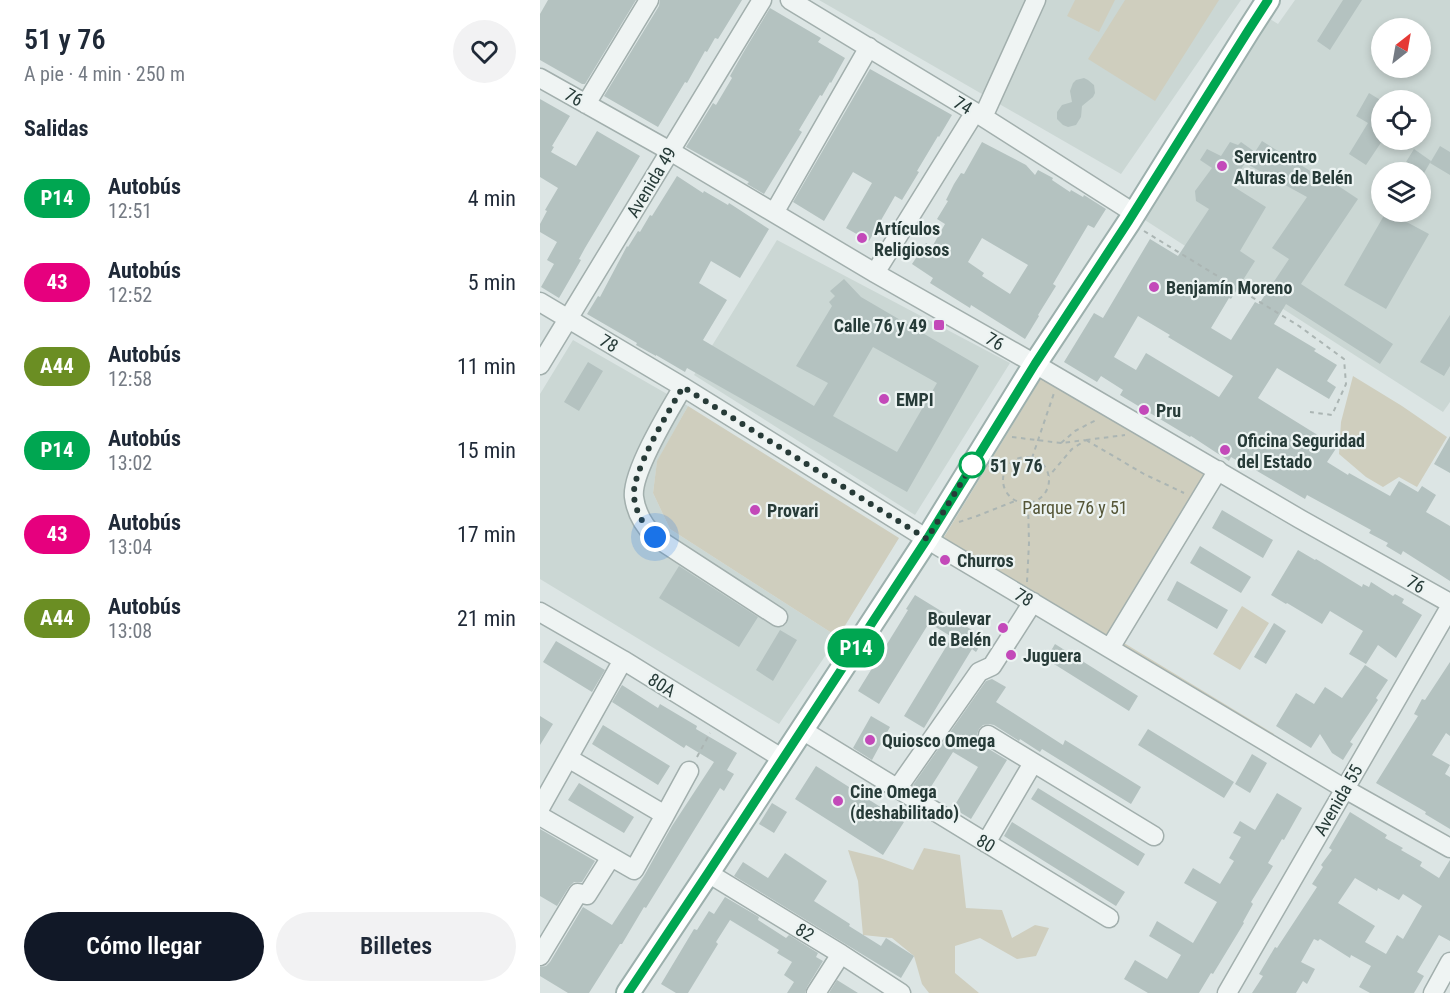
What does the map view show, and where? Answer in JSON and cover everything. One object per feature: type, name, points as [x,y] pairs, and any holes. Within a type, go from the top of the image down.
[{"type":"main road","points":[[628,993],[927,539],[1035,364],[1268,0]]},
{"type":"street","points":[[586,104],[649,0]]},
{"type":"street","name":"Avenida 49","points":[[540,364],[762,0]]},
{"type":"street","name":"74","points":[[790,0],[979,114],[1131,217]]},
{"type":"street","points":[[875,273],[979,114],[1036,0]]},
{"type":"street","points":[[774,213],[869,47]]},
{"type":"street","name":"76","points":[[540,78],[1450,605]]},
{"type":"street","name":"78","points":[[540,302],[683,387],[927,539],[1345,789],[1450,848]]},
{"type":"street","points":[[683,387],[655,435],[637,476],[633,495],[638,512],[644,525],[655,537],[778,617]]},
{"type":"street","points":[[1110,648],[1218,471]]},
{"type":"street","points":[[897,789],[979,672],[992,666],[1034,602]]},
{"type":"street","name":"Avenida 55","points":[[1227,993],[1450,605]]},
{"type":"street","name":"80A","points":[[540,612],[623,660],[783,759]]},
{"type":"street","points":[[540,808],[623,660]]},
{"type":"street","name":"80","points":[[802,730],[1109,918]]},
{"type":"street","points":[[988,735],[1154,836]]},
{"type":"street","points":[[568,758],[665,815]]},
{"type":"street","points":[[986,843],[1033,763]]},
{"type":"street","points":[[540,816],[634,870],[689,771]]},
{"type":"street","points":[[540,956],[578,893],[587,895],[611,857]]},
{"type":"street","name":"82","points":[[708,873],[901,993]]},
{"type":"street","points":[[816,993],[841,954]]},
{"type":"street","points":[[1433,993],[1450,962]]},
{"type":"path","points":[[1131,217],[1299,326],[1344,359],[1346,384],[1332,414],[1310,412]]},
{"type":"path","points":[[1032,458],[1054,390]]},
{"type":"path","points":[[1061,443],[1075,431],[1099,418]]},
{"type":"path","points":[[1011,436],[1061,443],[1130,435]]},
{"type":"path","points":[[1049,476],[1072,449],[1086,441]]},
{"type":"path","points":[[1086,441],[1144,474],[1188,495]]},
{"type":"path","points":[[1020,458],[1032,458],[1042,463],[1047,469],[1050,483],[1043,497],[1023,504],[1009,496],[1003,482],[1004,474],[1013,461],[1020,458]]},
{"type":"path","points":[[956,523],[1015,501]]},
{"type":"path","points":[[1027,583],[1029,503]]},
{"type":"path","points":[[689,771],[717,720]]},
{"type":"shaded area","points":[[819,0],[1241,0],[1121,174]]},
{"type":"shaded area","points":[[1295,0],[1450,0],[1450,402],[1443,412],[1134,213],[1260,13],[1278,24]]},
{"type":"shaded area","points":[[777,240],[1010,363],[915,515],[694,375]]},
{"type":"shaded area","points":[[573,340],[688,406],[657,462],[653,493],[670,529],[838,637],[779,724],[540,579],[540,394]]},
{"type":"green space","points":[[1075,0],[1115,0],[1099,32],[1067,16]]},
{"type":"green space","points":[[1125,0],[1219,0],[1155,101],[1088,59]]},
{"type":"green space","points":[[1353,376],[1447,437],[1417,487],[1399,477],[1383,487],[1366,477],[1339,454],[1341,422]]},
{"type":"green space","name":"Parque 76 y 51","points":[[1046,379],[1208,473],[1107,637],[948,542],[944,537],[1040,380]]},
{"type":"green space","points":[[688,406],[899,538],[838,637],[670,529],[653,493],[657,461]]},
{"type":"green space","points":[[1242,606],[1269,623],[1240,670],[1213,654]]},
{"type":"green space","points":[[1124,643],[1274,734],[1272,737],[1122,646]]},
{"type":"green space","points":[[924,848],[960,855],[966,908],[1002,910],[1012,938],[1035,925],[1049,928],[1036,956],[1017,959],[980,938],[955,946],[955,973],[979,993],[929,993],[922,984],[914,956],[892,938],[863,935],[858,881],[848,850],[913,870]]},
{"type":"building","points":[[548,0],[636,0],[585,84],[540,60],[540,14]]},
{"type":"building","points":[[660,0],[742,0],[718,39],[715,38],[707,52],[705,51],[658,127],[604,96],[659,6]]},
{"type":"building","points":[[1343,0],[1362,0],[1330,50],[1317,41]]},
{"type":"building","points":[[770,8],[821,38],[818,42],[845,58],[799,130],[802,132],[764,194],[747,184],[749,182],[686,147],[713,103],[716,105],[732,78],[730,76]]},
{"type":"building","points":[[870,69],[952,115],[902,200],[895,196],[869,241],[846,228],[872,183],[853,172],[824,221],[793,202]]},
{"type":"building","points":[[1084,78],[1094,85],[1095,93],[1082,106],[1081,117],[1076,125],[1068,127],[1057,119],[1057,112],[1062,105],[1072,102],[1070,91],[1073,83]]},
{"type":"building","points":[[1369,93],[1371,94],[1371,150],[1376,150],[1366,165],[1349,154],[1368,123],[1356,116]]},
{"type":"building","points":[[540,99],[570,116],[552,146],[554,147],[551,152],[576,166],[597,131],[640,156],[585,248],[579,259],[581,260],[559,298],[541,287],[554,264],[547,260],[557,242],[540,232],[540,224],[558,188],[540,177]]},
{"type":"building","points":[[1262,141],[1320,177],[1322,175],[1358,199],[1301,284],[1393,344],[1380,364],[1286,304],[1274,324],[1316,349],[1314,351],[1337,365],[1327,381],[1336,387],[1329,399],[1277,368],[1258,398],[1337,447],[1327,462],[1348,475],[1349,473],[1390,496],[1399,481],[1418,492],[1422,486],[1436,495],[1426,512],[1450,526],[1450,581],[1403,551],[1401,555],[1386,546],[1388,543],[1369,533],[1371,530],[1307,495],[1305,499],[1231,457],[1229,461],[1120,395],[1123,390],[1101,376],[1097,382],[1064,362],[1094,313],[1103,318],[1150,239],[1178,256],[1209,209],[1196,201],[1195,191],[1212,168],[1200,160],[1207,149],[1221,156],[1230,142],[1238,145],[1241,142],[1255,152]],"holes":[[[1245,163],[1307,197],[1272,248],[1289,259],[1259,304],[1255,302],[1231,340],[1211,328],[1255,261],[1240,251],[1266,207],[1231,185]],[[1138,316],[1233,376],[1219,397],[1146,353],[1136,370],[1114,357]]]},
{"type":"building","points":[[982,142],[1026,165],[1035,175],[1038,170],[1053,178],[1052,180],[1070,192],[1071,190],[1083,197],[1084,195],[1106,209],[1094,228],[1088,225],[1053,284],[1056,286],[1025,339],[971,305],[970,308],[930,283],[933,278],[912,264],[926,243],[932,247],[945,224],[937,219],[948,201],[946,200],[954,184],[961,173],[964,174]],"holes":[[[982,238],[1028,265],[1010,294],[982,276],[984,273],[968,262]]]},
{"type":"building","points":[[1440,146],[1450,152],[1450,175],[1431,164]]},
{"type":"building","points":[[1413,150],[1431,161],[1430,162],[1406,162]]},
{"type":"building","points":[[677,176],[703,193],[704,191],[728,205],[729,203],[769,229],[740,278],[711,261],[699,283],[727,300],[703,340],[814,406],[828,383],[796,366],[832,306],[829,302],[835,296],[830,291],[844,279],[861,297],[979,366],[907,492],[687,368],[685,372],[636,345],[637,343],[587,314],[598,296],[600,297],[627,246],[638,231],[640,232],[650,215],[652,216]],"holes":[[[873,347],[937,383],[897,452],[833,416]]]},
{"type":"building","points":[[1380,222],[1407,222],[1429,234],[1386,309],[1344,285]]},
{"type":"building","points":[[1450,315],[1450,366],[1444,376],[1420,362]]},
{"type":"building","points":[[588,362],[603,371],[579,411],[564,402]]},
{"type":"building","points":[[1450,436],[1450,473],[1434,464]]},
{"type":"building","points":[[1222,510],[1273,540],[1263,558],[1212,528]]},
{"type":"building","points":[[1200,546],[1251,577],[1241,593],[1190,563]]},
{"type":"building","points":[[1298,550],[1362,587],[1363,584],[1369,587],[1371,582],[1393,596],[1395,594],[1404,599],[1402,603],[1422,615],[1396,658],[1378,645],[1366,664],[1349,654],[1363,631],[1330,611],[1322,624],[1271,595]]},
{"type":"building","points":[[679,566],[758,617],[739,647],[659,598]]},
{"type":"building","points":[[1177,581],[1228,610],[1217,629],[1167,600]]},
{"type":"building","points":[[915,595],[985,638],[976,652],[972,649],[924,728],[904,716],[952,637],[929,623],[879,704],[858,691]]},
{"type":"building","points":[[1274,623],[1286,631],[1266,664],[1254,657]]},
{"type":"building","points":[[780,630],[797,640],[773,681],[756,670]]},
{"type":"building","points":[[556,641],[605,670],[592,692],[543,662]]},
{"type":"building","points":[[1055,644],[1138,696],[1129,711],[1046,659]]},
{"type":"building","points":[[1450,662],[1450,736],[1446,733],[1432,755],[1450,765],[1445,774],[1450,777],[1450,829],[1376,783],[1418,716],[1414,714],[1422,699],[1425,700]]},
{"type":"building","points":[[1365,665],[1388,680],[1376,698],[1378,700],[1350,742],[1353,744],[1343,760],[1332,753],[1320,734],[1311,748],[1276,726],[1296,693],[1314,704],[1325,687],[1342,698]]},
{"type":"building","points":[[992,679],[1006,687],[996,702],[1063,745],[1065,740],[1141,787],[1131,804],[1042,749],[1040,752],[989,724],[979,729],[978,740],[982,745],[1007,760],[971,819],[953,808],[978,767],[953,752],[927,793],[913,785],[986,681]]},
{"type":"building","points":[[622,685],[658,708],[660,704],[737,753],[727,770],[734,774],[724,791],[720,788],[646,908],[644,907],[589,993],[568,993],[540,976],[540,967],[550,962],[583,907],[612,925],[714,762],[686,745],[684,748],[612,702]]},
{"type":"building","points":[[540,716],[553,724],[540,745]]},
{"type":"building","points":[[871,716],[890,727],[872,760],[853,748]]},
{"type":"building","points":[[603,725],[670,766],[658,785],[592,744]]},
{"type":"building","points":[[1148,729],[1234,782],[1224,798],[1138,745]]},
{"type":"building","points":[[1252,754],[1267,763],[1250,793],[1235,784]]},
{"type":"building","points":[[816,766],[904,822],[883,855],[795,799]]},
{"type":"building","points":[[579,783],[634,817],[624,833],[568,800]]},
{"type":"building","points":[[1038,788],[1145,854],[1138,866],[1031,799]]},
{"type":"building","points":[[1277,793],[1302,808],[1268,863],[1273,866],[1251,902],[1253,904],[1244,923],[1199,993],[1148,993],[1124,979],[1135,960],[1167,979],[1181,955],[1149,936],[1157,921],[1193,943],[1217,902],[1184,883],[1193,868],[1220,884],[1234,861],[1229,858],[1241,837],[1233,833],[1240,821],[1255,830]]},
{"type":"building","points":[[772,803],[787,812],[774,833],[759,824]]},
{"type":"building","points":[[1350,812],[1387,835],[1385,838],[1422,862],[1420,866],[1439,878],[1450,860],[1450,941],[1439,935],[1417,972],[1424,976],[1414,993],[1370,993],[1359,987],[1371,966],[1351,955],[1350,958],[1320,939],[1318,941],[1314,939],[1301,962],[1315,969],[1307,984],[1303,981],[1296,993],[1252,993],[1263,976],[1259,974],[1275,947],[1277,948],[1317,887],[1312,884],[1323,867],[1321,865],[1332,850],[1329,848]],"holes":[[[1355,878],[1377,891],[1378,888],[1399,900],[1403,894],[1422,906],[1403,939],[1397,935],[1386,954],[1365,942],[1375,926],[1338,903]]]},
{"type":"building","points":[[1012,822],[1125,892],[1116,906],[1004,836]]},
{"type":"building","points":[[540,829],[595,861],[582,882],[574,882],[557,906],[540,896]]},
{"type":"building","points":[[785,853],[827,881],[814,901],[881,946],[886,938],[914,956],[901,978],[734,876],[743,862],[768,878]]},
{"type":"building","points":[[725,897],[759,917],[758,920],[786,938],[789,935],[818,953],[816,957],[823,961],[805,993],[787,993],[794,982],[784,975],[792,962],[777,953],[779,950],[730,920],[688,993],[676,993],[661,984],[694,929],[697,930],[709,911],[714,914]]},
{"type":"building","points":[[837,980],[858,993],[829,993]]},
{"type":"bus line","name":"P14","points":[[628,993],[927,539],[1035,364],[1268,0]]},
{"type":"place","name":"Servicentro Alturas de Belén","points":[[1222,166]]},
{"type":"place","name":"Artículos Religiosos","points":[[862,238]]},
{"type":"place","name":"Benjamín Moreno","points":[[1154,287]]},
{"type":"place","name":"Calle 76 y 49","points":[[939,325]]},
{"type":"place","name":"EMPI","points":[[884,399]]},
{"type":"place","name":"Pru","points":[[1144,410]]},
{"type":"place","name":"Oficina Seguridad del Estado","points":[[1225,450]]},
{"type":"place","name":"51 y 76","points":[[972,465]]},
{"type":"place","name":"Provari","points":[[755,510]]},
{"type":"place","name":"Churros","points":[[945,560]]},
{"type":"place","name":"Boulevar de Belén","points":[[1003,628]]},
{"type":"place","name":"Juguera","points":[[1011,655]]},
{"type":"place","name":"Quiosco Omega","points":[[870,740]]},
{"type":"place","name":"Cine Omega (deshabilitado)","points":[[838,801]]},
{"type":"route","points":[[655,537],[644,525],[633,495],[637,476],[655,435],[683,387],[927,539],[972,465]]}]
